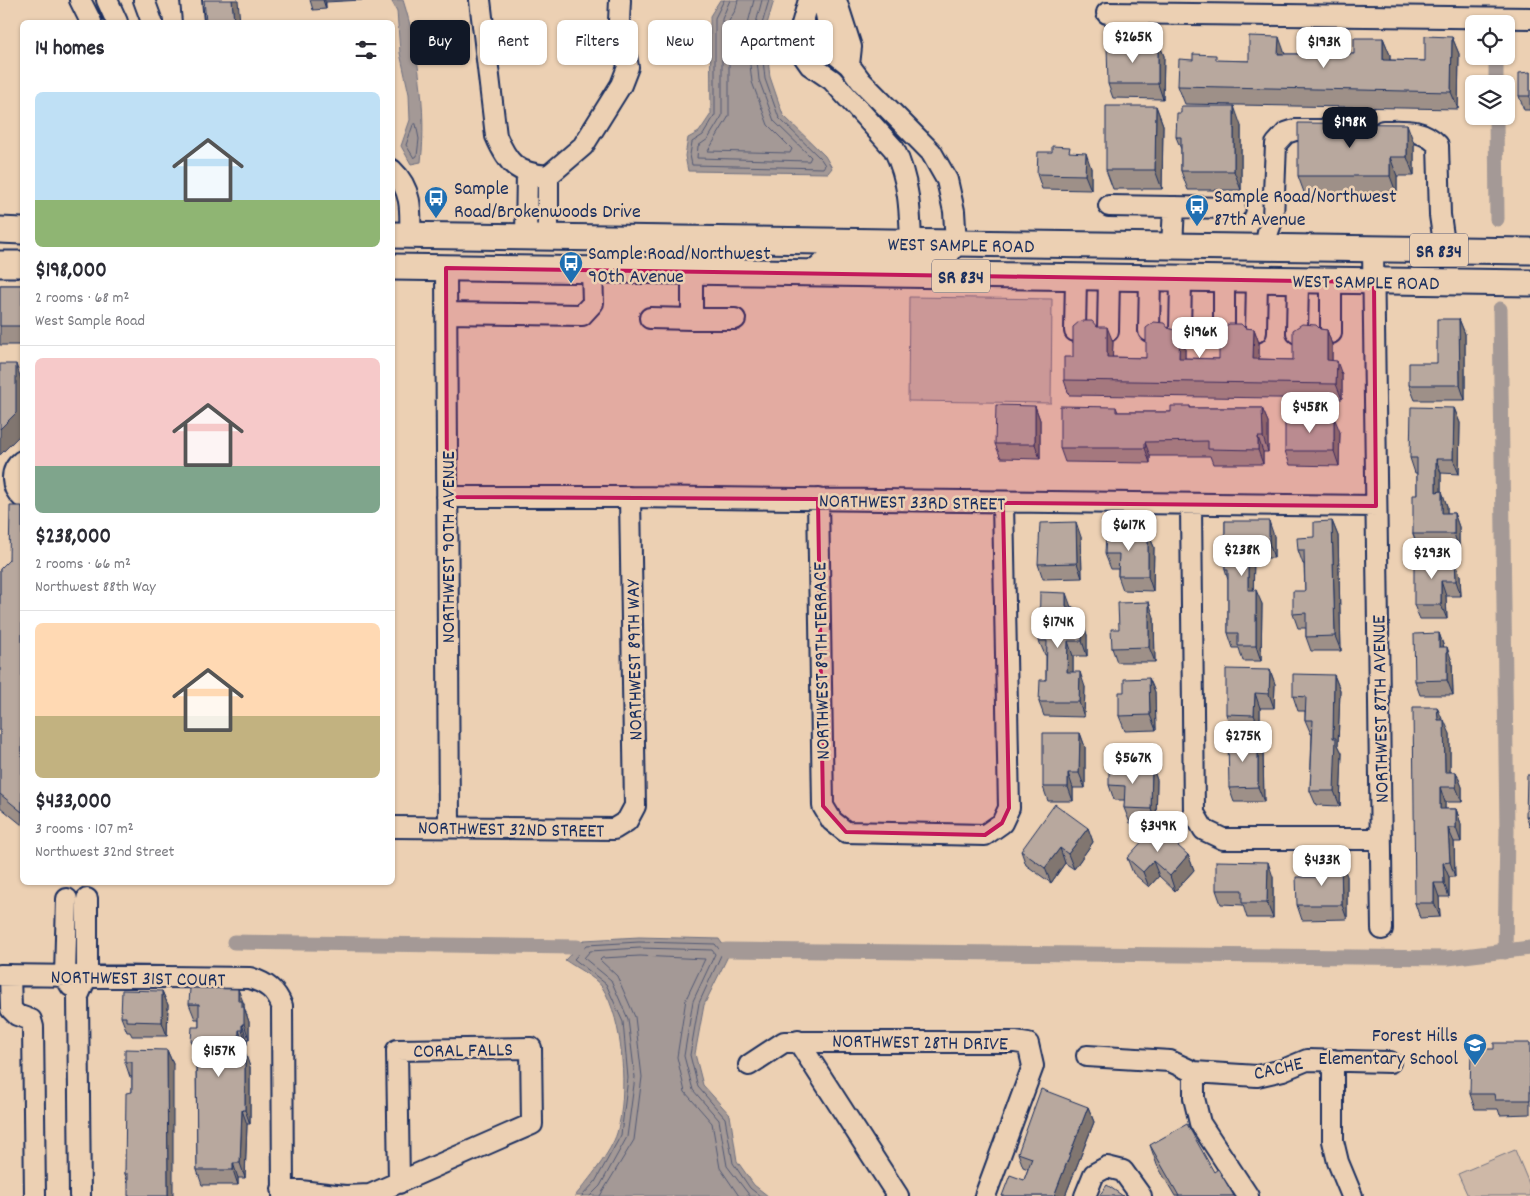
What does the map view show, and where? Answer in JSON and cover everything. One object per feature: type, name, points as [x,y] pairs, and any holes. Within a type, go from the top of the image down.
[{"type":"main road","points":[[0,230],[20,230]]},
{"type":"main road","name":"WEST SAMPLE ROAD","points":[[398,241],[537,237],[1530,251]]},
{"type":"main road","points":[[446,268],[454,256],[469,250],[603,252],[645,240]]},
{"type":"main road","points":[[0,264],[20,264]]},
{"type":"main road","name":"WEST SAMPLE ROAD","points":[[395,267],[1530,283]]},
{"type":"street","points":[[80,0],[90,20]]},
{"type":"street","points":[[107,0],[116,20]]},
{"type":"street","points":[[144,0],[151,20]]},
{"type":"street","points":[[191,0],[193,20]]},
{"type":"street","points":[[480,0],[496,136],[504,154],[514,166],[527,173],[548,176]]},
{"type":"street","points":[[537,237],[548,176],[583,146],[621,86],[628,67],[619,21],[620,0]]},
{"type":"street","points":[[808,0],[802,16],[799,46],[810,65],[832,80],[883,134],[898,156],[908,190],[911,243]]},
{"type":"street","points":[[812,273],[826,260],[926,261],[947,257],[956,244],[951,193],[940,165],[931,152],[861,81],[849,65],[834,53],[823,0]]},
{"type":"street","points":[[832,80],[849,65],[851,47],[836,0]]},
{"type":"street","points":[[1107,13],[1191,7],[1447,8],[1530,18]]},
{"type":"street","points":[[1266,248],[1268,232],[1273,218],[1276,144],[1286,133],[1296,130],[1345,130]]},
{"type":"street","points":[[1365,131],[1415,131],[1430,136],[1438,144],[1440,214],[1444,250]]},
{"type":"street","points":[[527,173],[537,237]]},
{"type":"street","points":[[395,174],[407,188],[410,203],[398,241]]},
{"type":"street","points":[[1109,206],[1235,208]]},
{"type":"street","points":[[1172,246],[1174,207]]},
{"type":"street","name":"NORTHWEST 87TH AVENUE","points":[[1373,249],[1382,929]]},
{"type":"street","name":"NORTHWEST 90TH AVENUE","points":[[446,268],[449,827]]},
{"type":"street","points":[[446,313],[582,315],[593,303],[592,270]]},
{"type":"street","points":[[692,272],[692,319]]},
{"type":"street","points":[[1075,331],[1076,278]]},
{"type":"street","points":[[1108,330],[1109,278]]},
{"type":"street","points":[[1149,332],[1150,278]]},
{"type":"street","points":[[1180,333],[1181,279]]},
{"type":"street","points":[[1224,279],[1224,333]]},
{"type":"street","points":[[1256,332],[1257,280]]},
{"type":"street","points":[[1296,333],[1298,280]]},
{"type":"street","points":[[1331,281],[1331,333]]},
{"type":"street","points":[[650,318],[735,319]]},
{"type":"street","points":[[20,464],[13,477],[16,491],[20,495]]},
{"type":"street","name":"NORTHWEST 33RD STREET","points":[[447,497],[630,497],[1376,506]]},
{"type":"street","name":"NORTHWEST 89TH WAY","points":[[627,821],[635,806],[630,497]]},
{"type":"street","name":"NORTHWEST 89TH TERRACE","points":[[818,499],[823,806],[832,821],[846,832],[975,835],[985,835],[1002,823],[1009,808],[1003,503]]},
{"type":"street","points":[[1191,505],[1194,813],[1204,830],[1223,840],[1380,840]]},
{"type":"street","name":"NORTHWEST 32ND STREET","points":[[395,827],[614,829],[627,821]]},
{"type":"street","points":[[67,899],[65,976],[78,996]]},
{"type":"street","points":[[80,1196],[78,996],[87,976],[87,899]]},
{"type":"street","points":[[5,975],[5,1011],[31,1020],[33,1027],[35,1196]]},
{"type":"street","name":"NORTHWEST 31ST COURT","points":[[5,975],[250,978],[262,981],[272,989],[282,1006],[283,1192]]},
{"type":"street","points":[[749,1065],[784,1042],[793,1041]]},
{"type":"street","points":[[793,1041],[886,1196]]},
{"type":"street","points":[[793,1041],[898,1196]]},
{"type":"street","name":"NORTHWEST 28TH DRIVE","points":[[793,1041],[1015,1042],[1028,1044],[1033,1066],[986,1196]]},
{"type":"street","name":"CORAL FALLS","points":[[283,1192],[345,1196],[370,1195],[399,1183],[532,1124],[531,1048],[397,1050],[399,1183]]},
{"type":"street","name":"CACHE","points":[[1087,1056],[1170,1061],[1194,1072],[1257,1076],[1283,1070],[1307,1060],[1390,1062]]},
{"type":"street","name":"CACHE","points":[[1333,1060],[1333,1141],[1338,1162],[1352,1196]]},
{"type":"street","points":[[1194,1072],[1194,1098],[1200,1122],[1248,1196]]},
{"type":"street","points":[[1085,1196],[1094,1174],[1107,1167],[1123,1172],[1141,1196]]},
{"type":"highlighted area","points":[[446,268],[1374,282],[1376,506],[1003,503],[1009,808],[1002,823],[985,835],[846,832],[823,806],[818,499],[447,497]]},
{"type":"shaded area","points":[[909,297],[1052,299],[1051,403],[908,401]]},
{"type":"shaded area","points":[[1515,1150],[1530,1186],[1530,1196],[1468,1196],[1458,1174]]},
{"type":"water","points":[[391,0],[403,0],[410,26],[410,65],[418,65],[422,101],[423,143],[421,162],[411,164],[401,146],[410,120],[409,94],[400,53],[397,11]]},
{"type":"water","points":[[720,0],[774,0],[768,20],[722,20],[722,65],[769,65],[770,77],[783,115],[825,156],[832,168],[828,173],[688,171],[685,156],[688,138],[699,132],[711,114],[712,20],[710,20],[710,16]]},
{"type":"water","points":[[639,937],[719,939],[729,954],[704,1005],[695,1054],[703,1085],[730,1115],[737,1161],[754,1185],[768,1196],[575,1196],[599,1166],[614,1141],[620,1117],[623,1079],[619,1038],[609,1001],[599,983],[565,960],[584,940]]},
{"type":"building","points":[[204,0],[232,0],[234,20],[206,20]]},
{"type":"building","points":[[1249,36],[1279,37],[1278,54],[1354,54],[1354,38],[1383,38],[1383,60],[1425,61],[1425,36],[1452,37],[1451,92],[1178,86],[1179,59],[1193,60],[1193,54],[1216,55],[1216,60],[1249,61]]},
{"type":"building","points":[[1142,41],[1158,41],[1158,84],[1108,84],[1107,46],[1142,47]]},
{"type":"building","points":[[1530,72],[1530,96],[1519,96],[1519,73]]},
{"type":"building","points":[[1106,106],[1156,106],[1155,170],[1106,170]]},
{"type":"building","points":[[1181,106],[1234,106],[1234,171],[1181,171],[1181,137],[1176,137],[1177,113],[1181,113]]},
{"type":"building","points":[[1298,123],[1407,124],[1407,157],[1390,157],[1390,176],[1298,176]]},
{"type":"building","points":[[1052,146],[1070,147],[1069,152],[1086,153],[1085,175],[1037,174],[1038,152],[1052,152]]},
{"type":"building","points":[[0,285],[20,285],[20,326],[0,326]]},
{"type":"building","points":[[1437,319],[1459,319],[1460,385],[1409,385],[1409,363],[1437,363]]},
{"type":"building","points":[[1080,321],[1092,321],[1097,327],[1107,327],[1107,357],[1146,358],[1146,328],[1154,322],[1164,323],[1168,328],[1174,330],[1180,329],[1179,358],[1219,359],[1219,330],[1229,324],[1241,324],[1245,328],[1254,329],[1253,359],[1293,360],[1293,330],[1302,324],[1316,325],[1320,329],[1327,330],[1327,360],[1337,361],[1336,384],[1064,380],[1064,357],[1073,357],[1073,327]]},
{"type":"building","points":[[0,364],[16,364],[16,413],[0,429]]},
{"type":"building","points":[[996,405],[1035,406],[1035,444],[995,444]]},
{"type":"building","points":[[1060,406],[1116,407],[1116,412],[1171,412],[1171,406],[1190,406],[1190,408],[1262,408],[1263,437],[1258,437],[1258,450],[1208,449],[1208,441],[1145,442],[1145,448],[1060,448]]},
{"type":"building","points":[[1411,407],[1454,408],[1453,459],[1436,459],[1436,492],[1442,491],[1442,513],[1454,513],[1454,534],[1413,534],[1413,495],[1417,495],[1417,458],[1410,458]]},
{"type":"building","points":[[1285,417],[1334,417],[1334,451],[1285,451]]},
{"type":"building","points":[[10,506],[20,506],[20,810],[0,794],[0,569],[9,560]]},
{"type":"building","points":[[1225,521],[1269,521],[1269,543],[1248,543],[1248,590],[1256,590],[1256,646],[1238,646],[1238,633],[1228,633],[1228,570],[1225,570]]},
{"type":"building","points":[[1332,521],[1335,636],[1306,637],[1306,613],[1293,614],[1293,591],[1305,591],[1304,550],[1298,550],[1297,538],[1314,537],[1314,522]]},
{"type":"building","points":[[1076,522],[1077,563],[1038,564],[1040,523]]},
{"type":"building","points":[[1106,532],[1148,533],[1148,576],[1118,576],[1119,554],[1105,554]]},
{"type":"building","points":[[1455,560],[1456,581],[1441,581],[1441,605],[1414,605],[1414,561]]},
{"type":"building","points":[[1040,592],[1066,593],[1066,607],[1073,607],[1073,621],[1082,621],[1082,641],[1068,641],[1067,672],[1080,672],[1079,702],[1039,702],[1040,680],[1046,680],[1047,641],[1039,641]]},
{"type":"building","points":[[1149,602],[1149,647],[1112,648],[1111,629],[1119,629],[1118,603]]},
{"type":"building","points":[[1439,633],[1439,647],[1447,647],[1447,680],[1415,681],[1414,634]]},
{"type":"building","points":[[1226,669],[1270,670],[1269,694],[1255,693],[1254,715],[1226,714]]},
{"type":"building","points":[[1293,674],[1334,675],[1333,738],[1336,738],[1334,791],[1310,791],[1313,720],[1305,720],[1306,697],[1293,696]]},
{"type":"building","points":[[1149,678],[1150,715],[1119,716],[1119,692],[1124,692],[1124,679]]},
{"type":"building","points":[[1413,707],[1437,707],[1438,720],[1444,720],[1445,772],[1456,772],[1456,787],[1440,787],[1440,809],[1456,809],[1456,828],[1448,828],[1450,862],[1443,863],[1444,883],[1434,883],[1434,903],[1415,903]]},
{"type":"building","points":[[1043,733],[1080,733],[1079,773],[1068,773],[1068,787],[1043,787]]},
{"type":"building","points":[[1228,738],[1258,738],[1258,787],[1229,788]]},
{"type":"building","points":[[1109,765],[1152,766],[1151,809],[1124,808],[1125,786],[1109,785]]},
{"type":"building","points":[[1527,775],[1530,775],[1530,816],[1526,816]]},
{"type":"building","points":[[1055,804],[1088,828],[1068,854],[1060,848],[1045,868],[1021,851]]},
{"type":"building","points":[[1156,826],[1188,855],[1170,876],[1153,861],[1143,872],[1127,858]]},
{"type":"building","points":[[1216,861],[1268,862],[1267,903],[1242,903],[1242,890],[1216,890]]},
{"type":"building","points":[[1323,861],[1341,861],[1342,905],[1297,905],[1296,877],[1323,877]]},
{"type":"building","points":[[190,988],[238,989],[238,1001],[242,1001],[242,1007],[244,1007],[244,1024],[242,1024],[242,1030],[239,1030],[238,1052],[245,1052],[245,1110],[242,1110],[240,1163],[233,1163],[233,1170],[197,1170],[196,1042],[191,1042],[192,1027],[199,1027],[199,1004],[189,1004]]},
{"type":"building","points":[[122,990],[162,991],[162,1022],[126,1021],[126,1017],[121,1017]]},
{"type":"building","points":[[1494,1043],[1530,1043],[1530,1100],[1495,1100],[1494,1094],[1470,1094],[1471,1049],[1494,1049]]},
{"type":"building","points":[[125,1049],[167,1050],[168,1196],[128,1196],[128,1174],[125,1174],[126,1093],[132,1092],[132,1062],[125,1062]]},
{"type":"building","points":[[1041,1089],[1088,1107],[1054,1196],[1002,1196],[1010,1175],[1024,1180],[1032,1158],[1018,1153]]},
{"type":"building","points":[[1187,1124],[1214,1172],[1218,1169],[1234,1196],[1179,1196],[1150,1145]]},
{"type":"building","points":[[1107,1185],[1123,1196],[1099,1196]]},
{"type":"waterway","points":[[1496,65],[1496,75]]},
{"type":"waterway","points":[[1496,125],[1497,219]]},
{"type":"waterway","points":[[1500,309],[1507,831],[1505,952]]},
{"type":"waterway","points":[[234,942],[577,947]]},
{"type":"waterway","points":[[726,950],[1448,958],[1530,948]]},
{"type":"place","name":"Sample Road/Brokenwoods Drive","points":[[436,219]]},
{"type":"place","name":"Sample Road/Northwest 87th Avenue","points":[[1197,227]]},
{"type":"place","name":"Sample Road/Northwest 90th Avenue","points":[[571,284]]},
{"type":"place","name":"Forest Hills Elementary School","points":[[1475,1066]]}]
